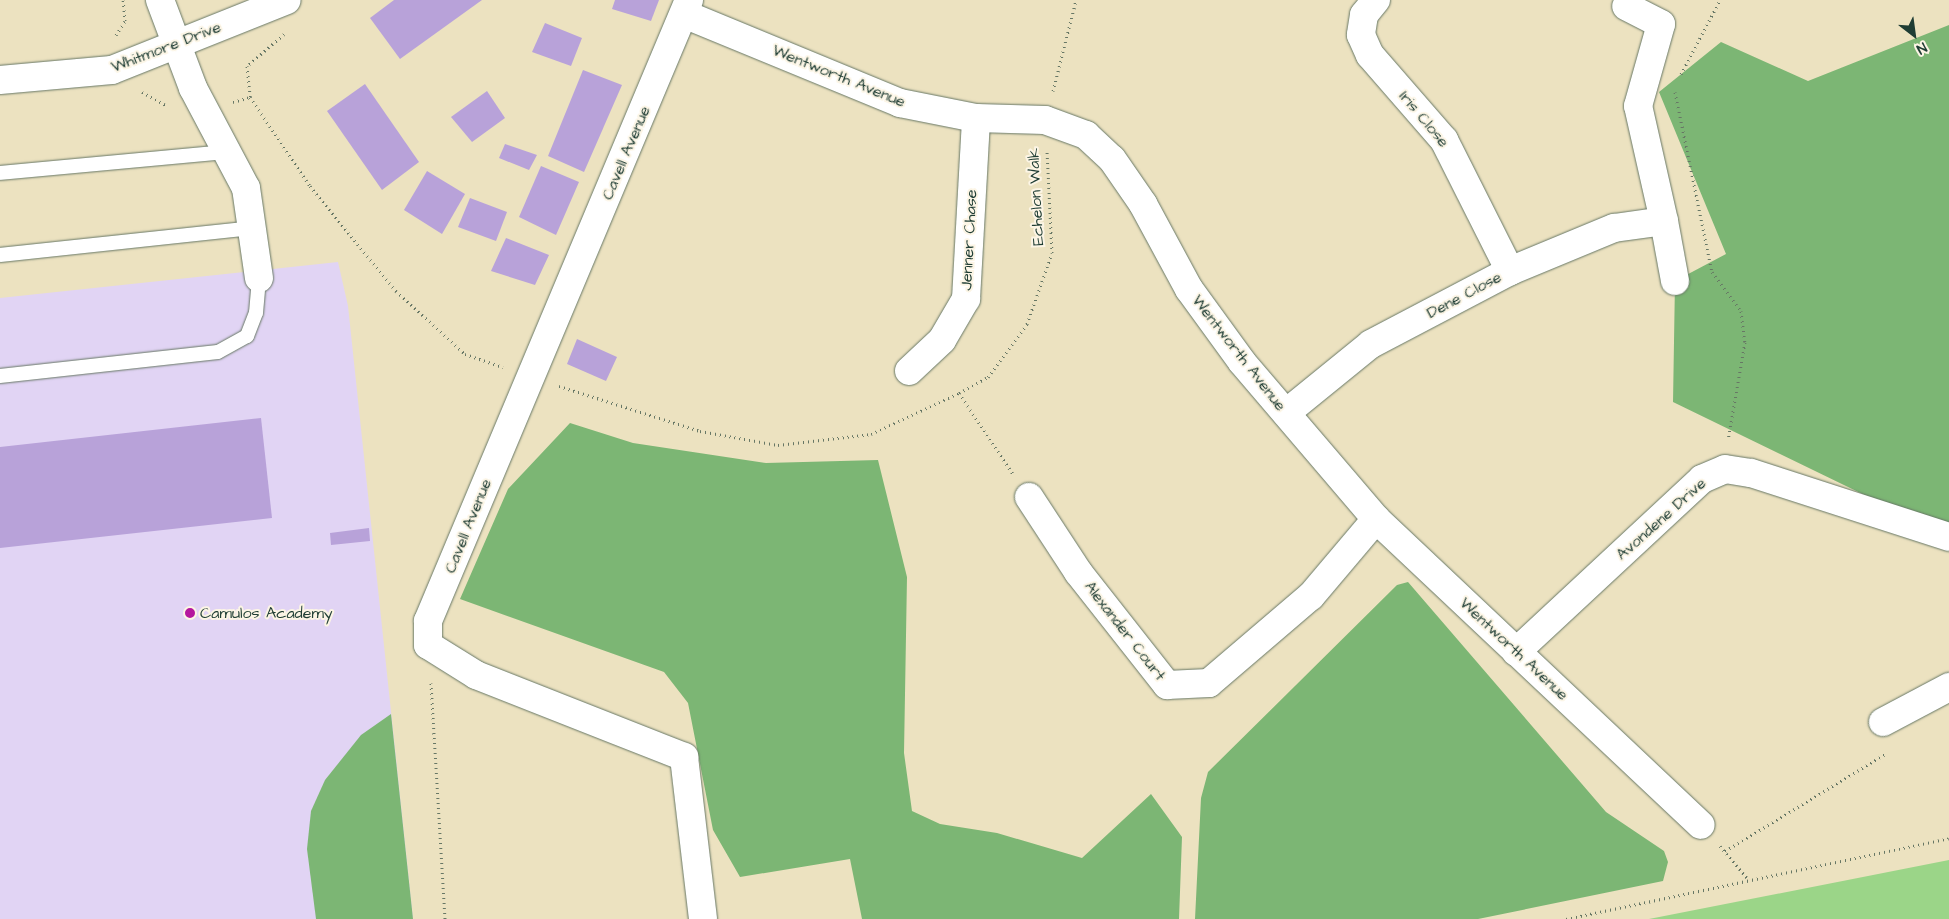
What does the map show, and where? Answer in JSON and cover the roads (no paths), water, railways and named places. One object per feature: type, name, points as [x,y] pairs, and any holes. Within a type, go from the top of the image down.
[{"type":"street","points":[[160,0],[175,44],[246,188],[260,278]]},
{"type":"street","name":"Whitmore Drive","points":[[4,78],[112,70],[287,0]]},
{"type":"street","name":"Iris Close","points":[[1376,0],[1364,15],[1361,35],[1370,55],[1444,140],[1510,271]]},
{"type":"street","points":[[1626,6],[1662,24],[1638,106],[1664,221],[1675,281]]},
{"type":"street","name":"Wentworth Avenue","points":[[687,7],[900,103],[976,118],[1045,120],[1086,135],[1112,159],[1143,204],[1189,289],[1286,413],[1376,519],[1701,825]]},
{"type":"street","name":"Cavell Avenue","points":[[687,7],[428,621],[428,645],[476,675],[684,757],[703,919]]},
{"type":"street","name":"Jenner Chase","points":[[909,371],[942,340],[966,299],[976,118]]},
{"type":"street","name":"Dene Close","points":[[1286,413],[1371,344],[1510,271],[1614,228],[1664,221]]},
{"type":"street","name":"Avondene Drive","points":[[1516,652],[1702,479],[1725,469],[1949,537]]},
{"type":"street","name":"Alexander Court","points":[[1029,497],[1078,572],[1167,685],[1209,684],[1311,596],[1376,519]]},
{"type":"street","points":[[1884,722],[1949,687]]},
{"type":"lane","points":[[0,173],[227,152]]},
{"type":"lane","points":[[0,255],[252,228]]},
{"type":"lane","points":[[0,376],[218,352],[247,336],[256,313],[260,278]]},
{"type":"place","name":"Camulos Academy","points":[[190,613]]}]
